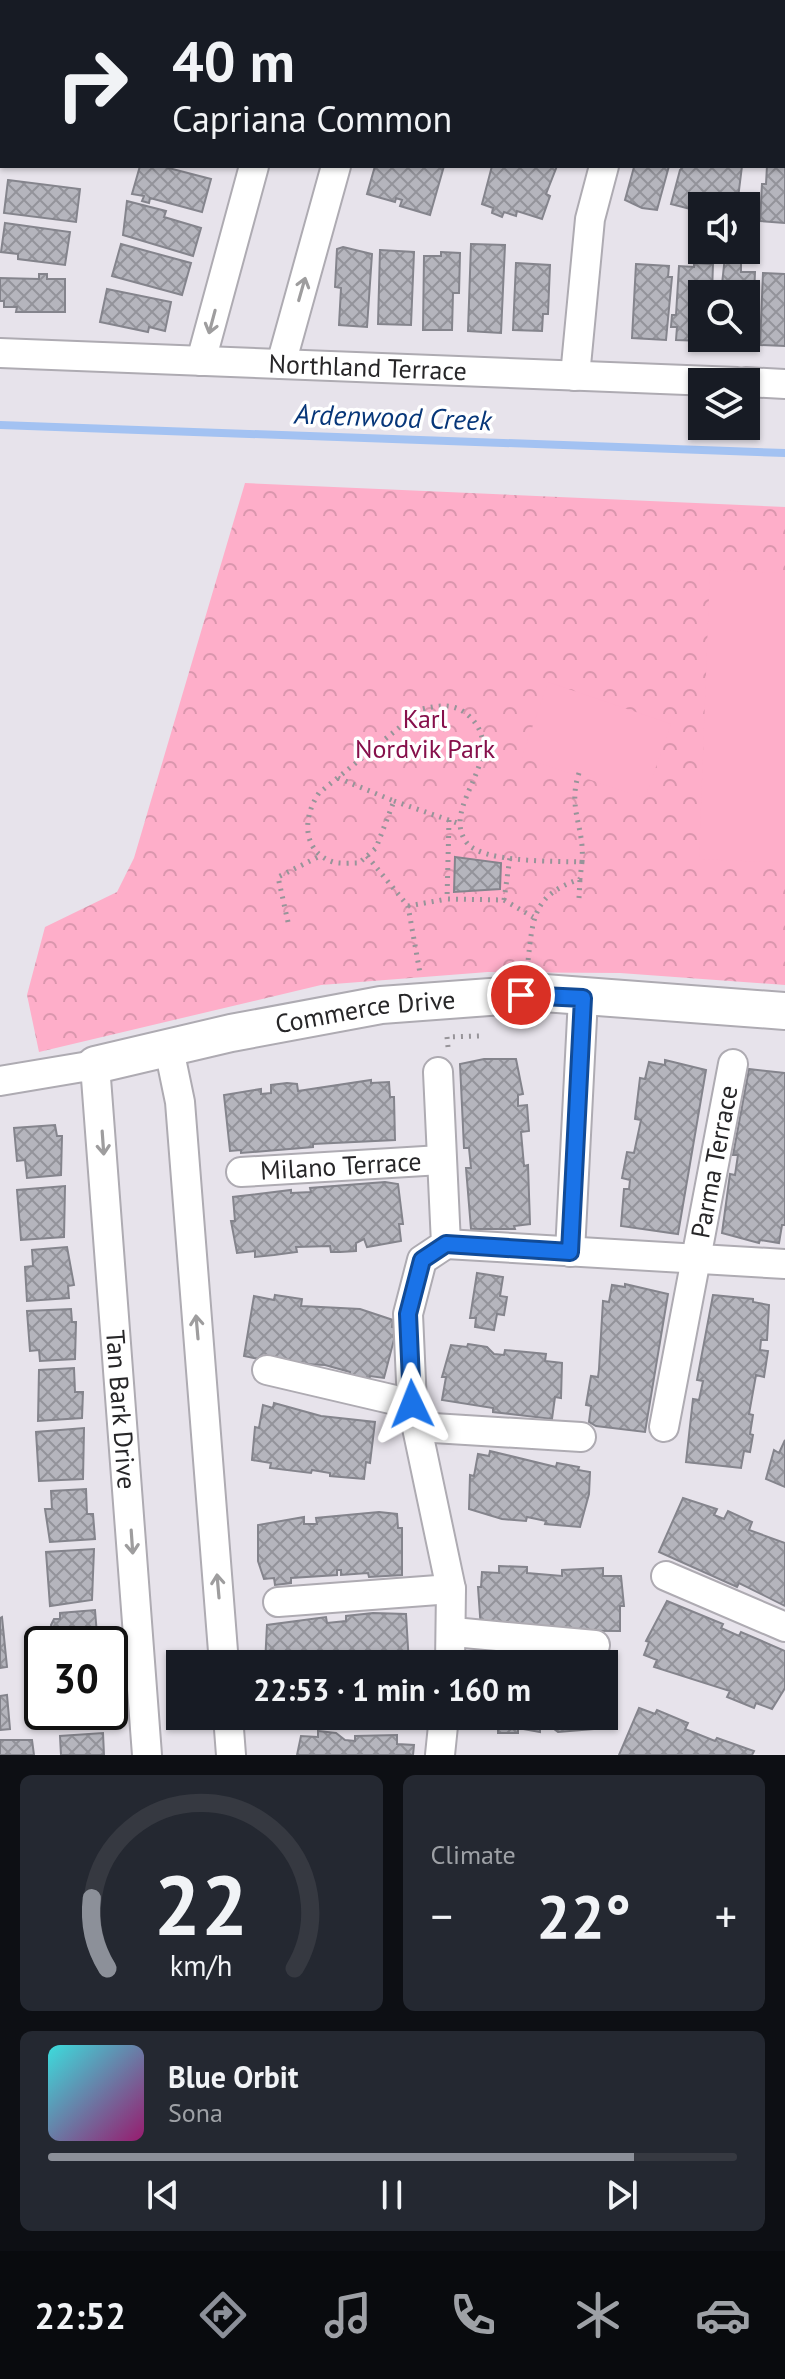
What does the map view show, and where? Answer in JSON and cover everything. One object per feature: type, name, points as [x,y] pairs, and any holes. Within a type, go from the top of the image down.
[{"type":"street","points":[[201,361],[253,168]]},
{"type":"street","points":[[281,364],[335,168]]},
{"type":"street","points":[[575,376],[590,219],[603,168]]},
{"type":"street","name":"Northland Terrace","points":[[0,353],[688,380]]},
{"type":"street","points":[[760,383],[785,384]]},
{"type":"street","name":"Commerce Drive","points":[[0,1081],[95,1065],[370,1006],[544,993],[785,1011]]},
{"type":"street","points":[[570,1252],[583,998]]},
{"type":"street","points":[[169,1049],[180,1102],[223,1650]]},
{"type":"street","name":"Parma Terrace","points":[[664,1427],[733,1064]]},
{"type":"street","name":"Tan Bark Drive","points":[[95,1065],[147,1755]]},
{"type":"street","points":[[438,1072],[446,1244]]},
{"type":"street","name":"Milano Terrace","points":[[241,1172],[441,1160]]},
{"type":"street","points":[[451,1650],[451,1589],[415,1416],[408,1314],[422,1260],[446,1244],[785,1264]]},
{"type":"street","points":[[267,1370],[415,1416],[581,1437]]},
{"type":"street","points":[[666,1576],[785,1627]]},
{"type":"street","points":[[278,1602],[451,1589]]},
{"type":"street","points":[[453,1632],[595,1645]]},
{"type":"street","points":[[229,1730],[231,1755]]},
{"type":"street","points":[[440,1755],[443,1730]]},
{"type":"path","points":[[394,801],[376,848],[359,863],[334,862],[314,849],[306,828],[308,809],[319,793],[422,709],[444,704],[463,710],[475,722],[484,751],[460,824],[467,843],[482,854],[582,862]]},
{"type":"path","points":[[579,773],[572,793],[584,845],[579,898]]},
{"type":"path","points":[[338,778],[460,824]]},
{"type":"path","points":[[447,899],[449,820]]},
{"type":"path","points":[[288,922],[278,877],[323,855]]},
{"type":"path","points":[[367,856],[408,906],[424,1002]]},
{"type":"path","points":[[504,900],[510,857]]},
{"type":"path","points":[[536,961],[528,961],[533,917],[544,898],[580,879]]},
{"type":"path","points":[[408,906],[447,899],[504,900],[533,917]]},
{"type":"path","points":[[438,1072],[449,1059],[447,1037],[479,1036],[478,1031]]},
{"type":"green space","name":"Karl Nordvik Park","points":[[245,483],[785,507],[785,985],[620,973],[488,972],[321,985],[39,1052],[27,995],[45,927],[117,892],[134,858]]},
{"type":"green space","points":[[710,570],[785,573],[785,863],[699,859]]},
{"type":"green space","points":[[548,682],[671,724],[645,798],[522,757]]},
{"type":"building","points":[[139,168],[169,168],[211,179],[202,212],[150,198],[149,203],[142,201],[144,196],[132,194]]},
{"type":"building","points":[[374,168],[443,168],[430,215],[400,206],[402,200],[396,198],[395,202],[367,194]]},
{"type":"building","points":[[491,168],[556,168],[546,194],[550,196],[542,219],[517,211],[516,216],[504,212],[502,217],[492,213],[493,208],[482,204]]},
{"type":"building","points":[[634,168],[668,168],[657,210],[642,208],[625,200]]},
{"type":"building","points":[[682,168],[742,168],[739,192],[688,192],[688,208],[671,204]]},
{"type":"building","points":[[767,168],[785,168],[785,223],[760,221],[762,184],[766,184]]},
{"type":"building","points":[[8,180],[80,189],[76,222],[4,213]]},
{"type":"building","points":[[127,201],[166,211],[164,217],[201,228],[193,256],[123,235]]},
{"type":"building","points":[[5,223],[70,232],[65,265],[18,259],[18,254],[1,252]]},
{"type":"building","points":[[121,244],[191,263],[182,295],[112,276]]},
{"type":"building","points":[[471,244],[505,245],[501,333],[468,331]]},
{"type":"building","points":[[343,247],[372,254],[367,327],[339,325],[341,288],[335,287],[337,249]]},
{"type":"building","points":[[380,250],[414,252],[411,325],[378,324]]},
{"type":"building","points":[[441,252],[460,253],[459,293],[453,293],[452,330],[423,330],[424,256],[441,256]]},
{"type":"building","points":[[516,263],[550,265],[548,314],[543,314],[542,331],[513,330]]},
{"type":"building","points":[[636,264],[669,266],[668,277],[672,277],[666,340],[632,338]]},
{"type":"building","points":[[694,264],[713,264],[712,280],[688,280],[688,340],[676,340],[677,327],[671,327],[672,315],[676,315],[679,266],[694,267]]},
{"type":"building","points":[[724,264],[741,264],[741,272],[755,272],[755,280],[722,280]]},
{"type":"building","points":[[763,273],[785,274],[785,346],[760,345]]},
{"type":"building","points":[[39,274],[47,274],[47,279],[65,279],[65,312],[16,312],[17,307],[4,307],[4,301],[0,301],[0,278],[39,279]]},
{"type":"building","points":[[107,289],[171,302],[165,331],[149,327],[148,332],[100,322]]},
{"type":"building","points":[[455,857],[501,863],[500,889],[454,892]]},
{"type":"building","points":[[484,1059],[516,1059],[523,1094],[518,1095],[518,1106],[527,1105],[529,1131],[521,1132],[524,1166],[528,1165],[530,1224],[514,1226],[515,1229],[471,1229],[466,1168],[471,1168],[469,1148],[464,1148],[460,1064]]},
{"type":"building","points":[[665,1060],[706,1070],[678,1234],[621,1226],[624,1189],[629,1189],[630,1180],[622,1178],[627,1152],[634,1153],[641,1120],[635,1119],[640,1078],[645,1079],[649,1062],[665,1065]]},
{"type":"building","points":[[749,1069],[785,1073],[785,1225],[782,1225],[779,1243],[760,1240],[759,1243],[722,1233],[730,1174],[735,1175],[738,1155],[733,1155]]},
{"type":"building","points":[[371,1080],[371,1083],[389,1082],[390,1097],[394,1097],[395,1140],[313,1144],[313,1147],[241,1153],[241,1150],[230,1151],[224,1095],[261,1089],[261,1094],[271,1093],[271,1085],[287,1083],[297,1084],[298,1091]]},
{"type":"building","points":[[55,1125],[57,1136],[62,1136],[61,1175],[27,1178],[25,1160],[17,1161],[14,1128]]},
{"type":"building","points":[[385,1182],[398,1184],[403,1224],[399,1224],[401,1241],[367,1247],[364,1239],[356,1243],[356,1251],[331,1252],[330,1246],[296,1247],[297,1252],[255,1257],[255,1251],[237,1253],[231,1221],[235,1221],[233,1197],[291,1190],[291,1193],[311,1192],[310,1188]]},
{"type":"building","points":[[65,1186],[64,1237],[21,1240],[17,1190]]},
{"type":"building","points":[[67,1247],[74,1285],[68,1286],[69,1298],[27,1301],[25,1267],[33,1266],[32,1250]]},
{"type":"building","points":[[477,1273],[503,1277],[500,1296],[507,1297],[504,1315],[497,1314],[494,1330],[475,1327],[476,1318],[470,1318]]},
{"type":"building","points":[[625,1284],[668,1294],[645,1432],[596,1426],[589,1422],[591,1406],[586,1405],[591,1376],[598,1377],[603,1301],[609,1302],[612,1285],[625,1287]]},
{"type":"building","points":[[275,1295],[302,1299],[301,1306],[360,1309],[393,1320],[392,1327],[397,1328],[384,1378],[370,1376],[369,1381],[349,1377],[350,1372],[325,1365],[258,1362],[259,1359],[244,1356],[254,1296],[274,1300]]},
{"type":"building","points":[[713,1295],[753,1299],[753,1302],[769,1305],[767,1340],[761,1340],[760,1350],[768,1351],[764,1377],[756,1375],[749,1414],[753,1415],[750,1434],[753,1435],[750,1452],[744,1451],[741,1468],[686,1462],[693,1399],[699,1400],[703,1381],[697,1380]]},
{"type":"building","points":[[71,1309],[72,1322],[76,1322],[75,1359],[40,1361],[39,1350],[30,1351],[27,1311]]},
{"type":"building","points":[[468,1344],[487,1347],[494,1354],[504,1355],[505,1350],[546,1354],[545,1361],[562,1363],[561,1398],[555,1397],[552,1419],[493,1412],[493,1408],[442,1400],[446,1377],[442,1377],[451,1345],[467,1347]]},
{"type":"building","points":[[74,1368],[75,1392],[83,1392],[82,1418],[38,1421],[39,1370]]},
{"type":"building","points":[[274,1403],[321,1416],[375,1422],[370,1463],[366,1462],[364,1479],[330,1476],[330,1473],[312,1470],[311,1473],[270,1468],[271,1463],[252,1460],[255,1427],[259,1428],[263,1405],[273,1408]]},
{"type":"building","points":[[84,1428],[83,1479],[39,1481],[36,1432]]},
{"type":"building","points":[[785,1440],[785,1487],[766,1479],[774,1450],[779,1453]]},
{"type":"building","points":[[490,1451],[556,1467],[557,1463],[579,1467],[578,1470],[590,1472],[589,1494],[580,1527],[545,1524],[546,1521],[527,1517],[526,1521],[502,1519],[469,1509],[470,1475],[474,1476],[478,1454],[489,1456]]},
{"type":"building","points":[[86,1489],[87,1514],[93,1514],[95,1539],[50,1542],[45,1509],[52,1509],[51,1491]]},
{"type":"building","points":[[683,1498],[717,1509],[714,1515],[724,1519],[728,1511],[752,1522],[749,1530],[785,1543],[785,1606],[739,1583],[737,1587],[659,1552]]},
{"type":"building","points":[[379,1512],[397,1514],[398,1528],[402,1528],[402,1575],[341,1575],[341,1570],[337,1570],[337,1575],[291,1578],[291,1583],[275,1585],[274,1578],[264,1579],[258,1561],[258,1525],[304,1517],[304,1524],[317,1524],[316,1518]]},
{"type":"building","points":[[94,1549],[92,1600],[50,1606],[46,1552]]},
{"type":"building","points":[[499,1566],[527,1567],[527,1573],[562,1576],[562,1570],[603,1568],[603,1576],[621,1576],[624,1606],[620,1606],[620,1631],[481,1630],[478,1587],[481,1587],[482,1572],[499,1573]]},
{"type":"building","points":[[667,1601],[723,1624],[721,1628],[739,1636],[741,1632],[785,1651],[785,1688],[772,1709],[756,1703],[754,1708],[727,1697],[730,1691],[654,1667],[657,1660],[644,1655],[649,1642],[646,1641]]},
{"type":"building","points":[[95,1610],[96,1626],[51,1626],[54,1619],[60,1619],[60,1613]]},
{"type":"building","points":[[406,1614],[408,1650],[266,1650],[267,1625],[326,1617],[327,1623],[346,1621],[346,1616]]},
{"type":"building","points":[[0,1618],[7,1667],[0,1668]]},
{"type":"building","points":[[7,1695],[10,1729],[0,1730],[0,1696]]},
{"type":"building","points":[[639,1708],[655,1714],[657,1710],[688,1723],[685,1729],[754,1751],[752,1755],[619,1755]]},
{"type":"building","points":[[498,1730],[518,1730],[518,1733],[498,1733]]},
{"type":"building","points":[[318,1731],[336,1733],[345,1740],[355,1741],[355,1736],[397,1735],[397,1744],[414,1745],[413,1755],[297,1755],[301,1736],[318,1737]]},
{"type":"building","points":[[103,1733],[104,1755],[61,1755],[60,1736]]},
{"type":"building","points":[[0,1740],[32,1740],[34,1755],[0,1755]]},
{"type":"waterway","name":"Ardenwood Creek","points":[[0,425],[785,453]]},
{"type":"route","points":[[412,1404],[408,1314],[422,1260],[446,1244],[570,1252],[583,998],[544,993],[521,995]]}]
